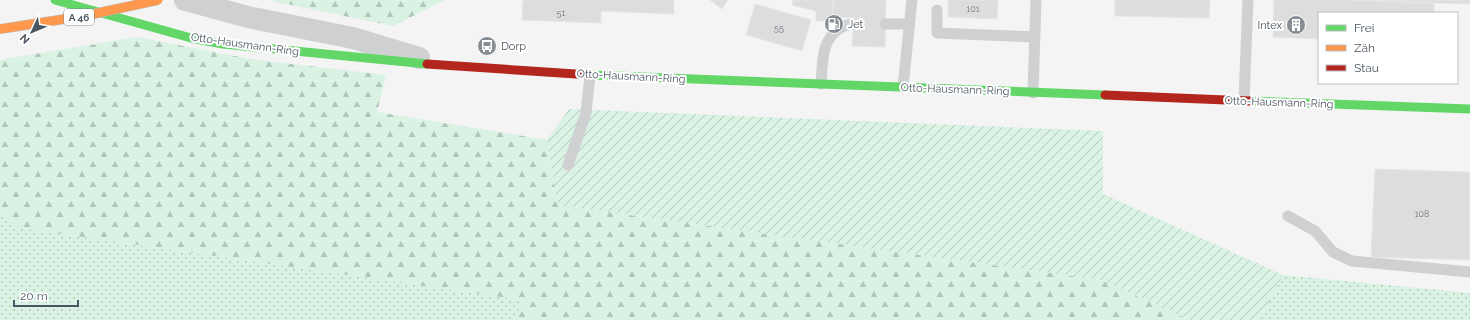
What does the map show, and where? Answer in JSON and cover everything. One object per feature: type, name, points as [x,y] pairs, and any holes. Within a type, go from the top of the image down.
[{"type":"main road","name":"Otto-Hausmann-Ring","points":[[55,0],[191,38],[223,44],[440,65],[590,75],[1470,109]]},
{"type":"main road","name":"A 46","points":[[0,29],[84,16],[158,0]]},
{"type":"street","name":"Otto-Hausmann-Ring","points":[[185,0],[248,17],[353,38],[440,65]]},
{"type":"lane","points":[[1033,93],[1036,0]]},
{"type":"lane","points":[[1244,100],[1248,0]]},
{"type":"lane","points":[[903,87],[910,2]]},
{"type":"lane","points":[[937,10],[937,33],[1034,37]]},
{"type":"lane","points":[[821,84],[824,47],[834,33],[847,24],[854,24]]},
{"type":"lane","points":[[885,24],[909,24]]},
{"type":"lane","points":[[568,165],[586,112],[590,75]]},
{"type":"lane","points":[[1288,216],[1315,231],[1334,252],[1352,261],[1470,272]]},
{"type":"green space","points":[[445,0],[393,26],[272,1]]},
{"type":"green space","points":[[137,37],[250,59],[386,75],[377,112],[547,140],[558,205],[1101,280],[1190,320],[514,320],[523,300],[20,228],[0,210],[0,60]]},
{"type":"green space","points":[[569,109],[1103,131],[1103,194],[1283,275],[1260,320],[1190,320],[1101,280],[558,205],[547,140]]},
{"type":"green space","points":[[0,210],[20,228],[524,300],[514,320],[0,320]]},
{"type":"green space","points":[[1283,275],[1470,293],[1470,320],[1260,320]]},
{"type":"building","points":[[523,0],[674,0],[674,14],[601,11],[601,23],[522,20]]},
{"type":"building","points":[[710,0],[728,0],[722,9]]},
{"type":"building","points":[[793,0],[833,0],[832,21],[816,21],[816,11],[792,5]]},
{"type":"building","points":[[833,0],[886,0],[885,47],[852,46],[854,18],[833,17]]},
{"type":"building","points":[[948,0],[998,0],[997,19],[948,17]]},
{"type":"building","points":[[1115,0],[1210,0],[1209,18],[1115,16]]},
{"type":"building","name":"Intex","points":[[1274,0],[1355,0],[1434,3],[1434,12],[1318,12],[1318,39],[1273,37]]},
{"type":"building","points":[[1355,0],[1470,0],[1470,4],[1434,3]]},
{"type":"building","points":[[755,4],[811,20],[802,51],[746,35]]},
{"type":"building","points":[[1375,169],[1470,172],[1470,260],[1371,257]]},
{"type":"traffic: fast","points":[[55,0],[191,38],[223,44],[427,64]]},
{"type":"traffic: fast","points":[[591,75],[1105,95]]},
{"type":"traffic: fast","points":[[1250,101],[1470,109]]},
{"type":"traffic: jam","points":[[427,64],[591,75]]},
{"type":"traffic: jam","points":[[1105,95],[1250,101]]},
{"type":"traffic: slow","points":[[0,29],[84,16],[158,0]]},
{"type":"place","name":"Jet","points":[[834,24]]},
{"type":"place","name":"Intex","points":[[1296,25]]},
{"type":"place","name":"Dorp","points":[[487,46]]}]
